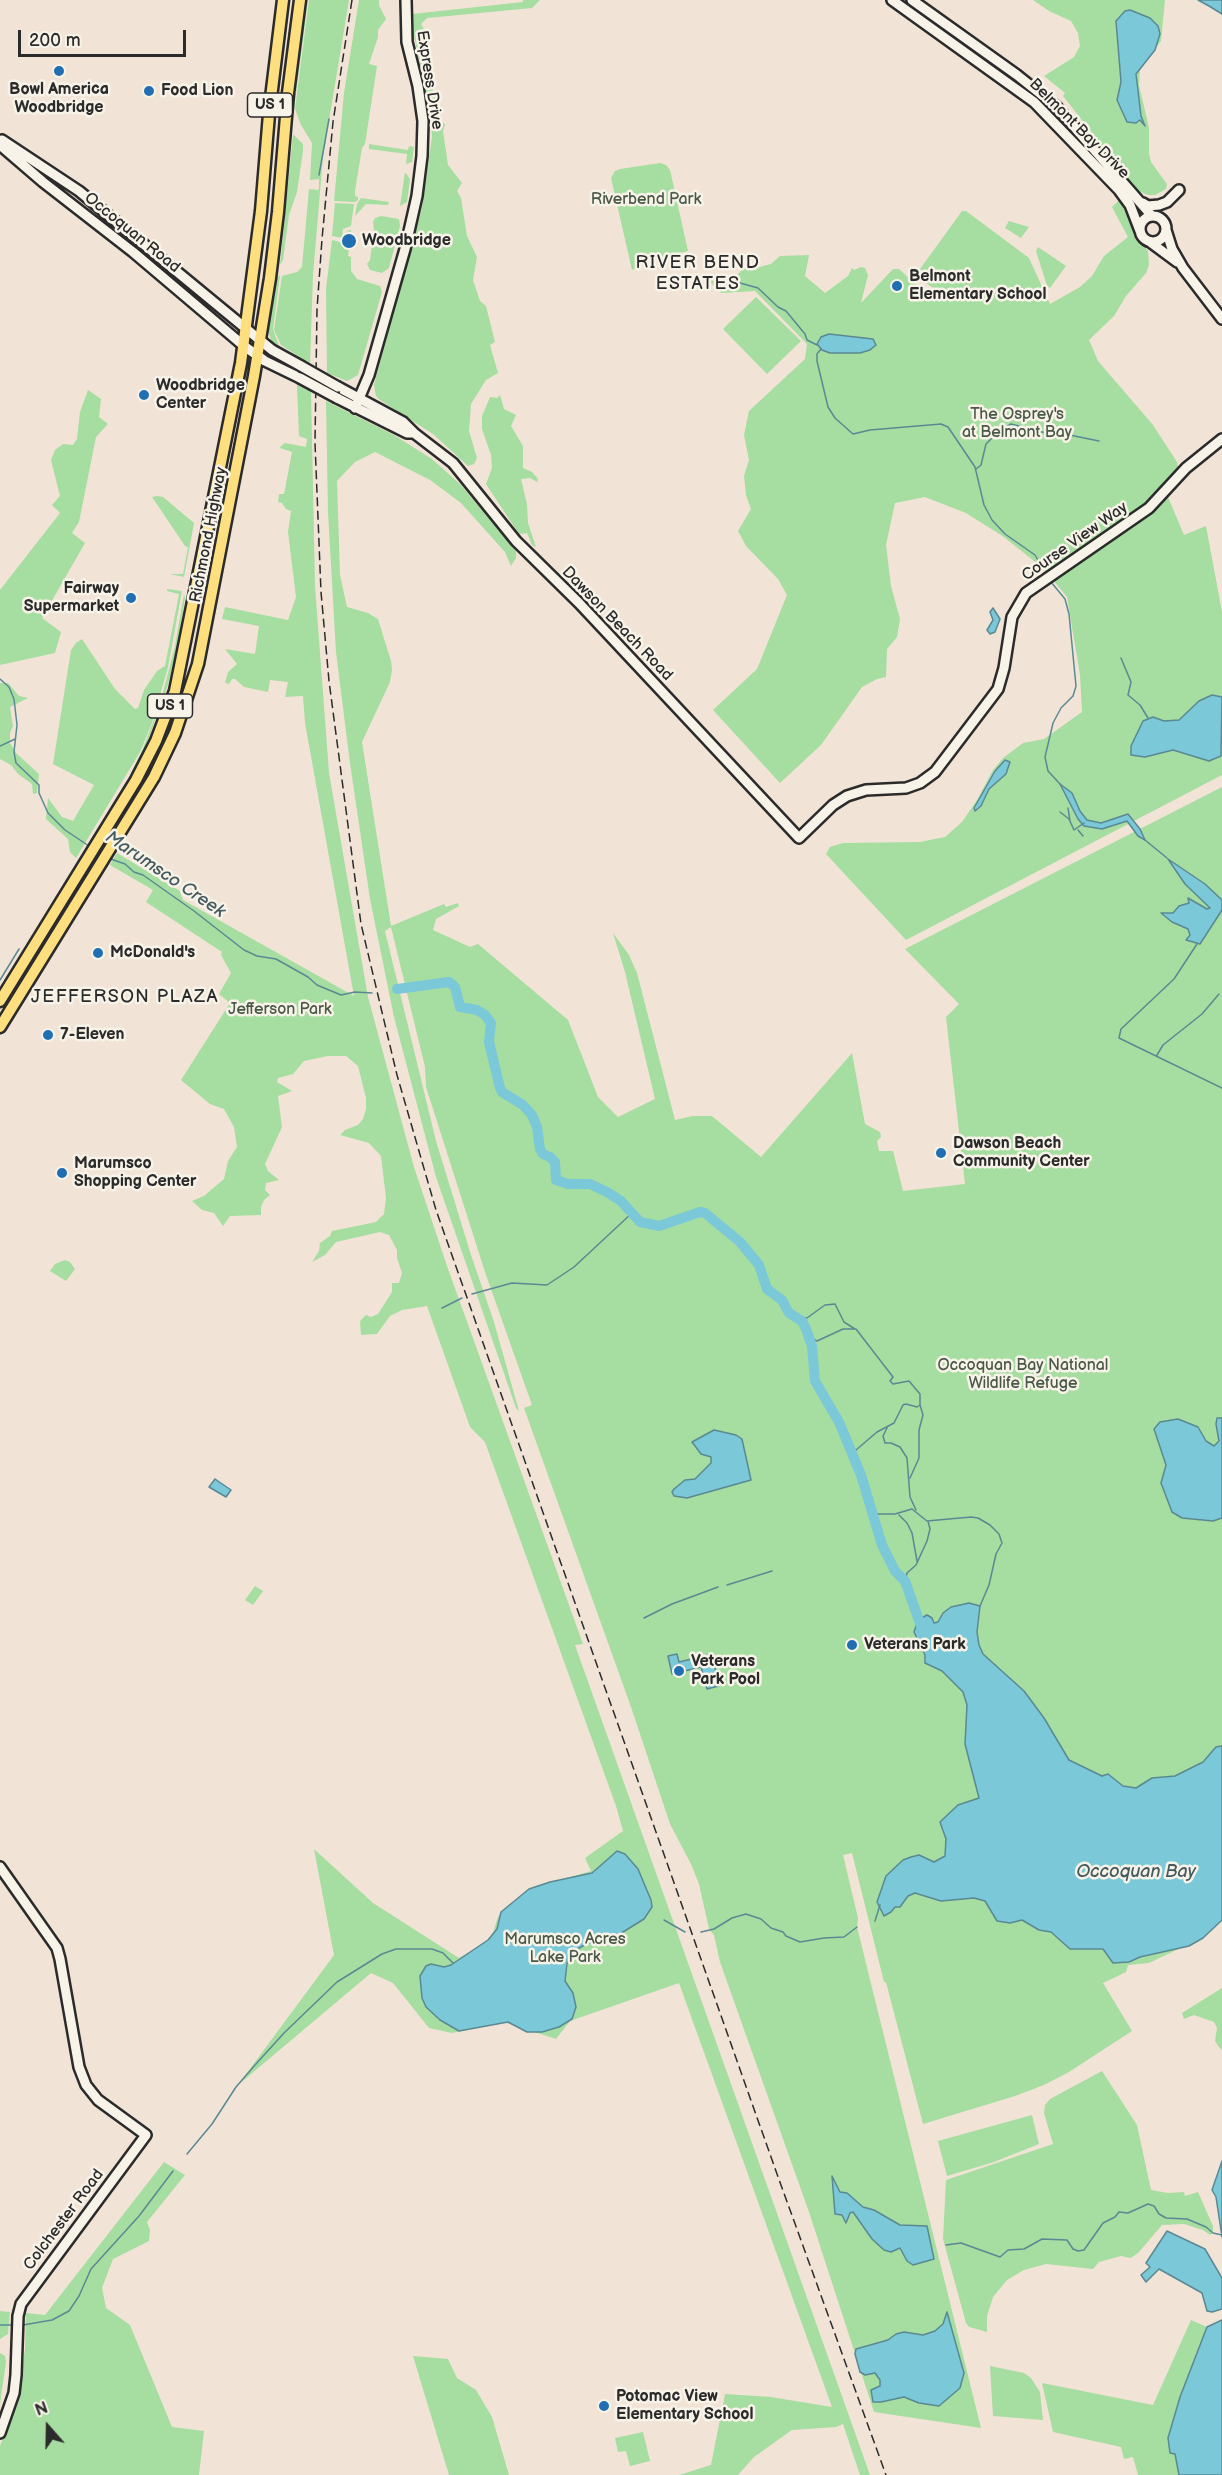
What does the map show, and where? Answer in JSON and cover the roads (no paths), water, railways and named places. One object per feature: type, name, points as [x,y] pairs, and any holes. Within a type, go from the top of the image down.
[{"type":"main road","name":"Richmond Highway","points":[[0,1001],[145,763],[175,691],[244,346],[283,0]]},
{"type":"main road","name":"Richmond Highway","points":[[0,1027],[148,787],[165,754],[195,672],[205,633],[260,340],[278,212],[288,93],[300,0]]},
{"type":"street","name":"Express Drive","points":[[355,408],[369,375],[405,249],[422,156],[422,112],[407,42],[406,0]]},
{"type":"street","name":"Belmont Bay Drive","points":[[892,0],[997,73],[1034,102],[1119,190],[1130,205],[1142,237],[1183,268]]},
{"type":"street","name":"Belmont Bay Drive","points":[[912,0],[1048,100],[1152,216],[1162,219],[1172,249],[1183,268],[1222,319]]},
{"type":"street","name":"Occoquan Road","points":[[0,139],[100,207],[260,340]]},
{"type":"street","name":"Occoquan Road","points":[[0,145],[141,258],[257,356]]},
{"type":"street","points":[[1138,199],[1148,206],[1159,205],[1167,202],[1179,190]]},
{"type":"street","points":[[1140,231],[1143,220],[1152,216]]},
{"type":"street","points":[[1150,242],[1161,240],[1166,230]]},
{"type":"street","name":"Dawson Beach Road","points":[[260,340],[272,350],[403,422],[453,463],[516,540],[579,603],[799,838]]},
{"type":"street","name":"Dawson Beach Road","points":[[257,356],[407,434],[414,433]]},
{"type":"street","name":"Course View Way","points":[[799,838],[833,805],[847,796],[866,790],[906,788],[920,783],[934,772],[998,689],[1004,668],[1012,617],[1026,593],[1149,508],[1186,468],[1222,439]]},
{"type":"street","name":"Colchester Road","points":[[0,1867],[57,1948],[79,2067],[86,2085],[98,2100],[146,2135],[21,2304],[18,2316],[14,2393],[0,2433]]},
{"type":"water","points":[[1198,0],[1222,0],[1222,14],[1209,6]]},
{"type":"water","points":[[1130,10],[1150,18],[1158,26],[1160,34],[1155,50],[1136,74],[1141,116],[1145,126],[1140,120],[1136,123],[1127,122],[1117,100],[1121,82],[1116,21],[1125,11]]},
{"type":"water","points":[[829,334],[873,339],[876,345],[860,353],[830,353],[822,350],[817,344],[821,337]]},
{"type":"water","points":[[993,608],[1000,619],[995,632],[990,634],[987,630],[993,620],[990,612]]},
{"type":"water","points":[[1212,695],[1222,697],[1221,756],[1209,761],[1173,750],[1145,757],[1131,755],[1131,746],[1143,721],[1153,717],[1164,721],[1179,720],[1199,701]]},
{"type":"water","points":[[1005,760],[1010,762],[1006,774],[989,789],[981,806],[975,811],[974,808],[995,771]]},
{"type":"water","points":[[1060,784],[1072,793],[1087,820],[1101,823],[1128,814],[1140,829],[1145,840],[1138,836],[1127,821],[1102,829],[1084,826]]},
{"type":"water","points":[[1168,859],[1205,884],[1222,900],[1222,910],[1200,944],[1186,940],[1190,935],[1188,929],[1172,922],[1161,913],[1173,913],[1179,906],[1189,903],[1188,898],[1207,909],[1210,908],[1185,884]]},
{"type":"water","points":[[1217,1418],[1222,1418],[1222,1518],[1213,1521],[1182,1518],[1172,1512],[1161,1483],[1166,1465],[1154,1429],[1160,1422],[1178,1419],[1198,1427],[1206,1441],[1214,1446],[1219,1441]]},
{"type":"water","points":[[714,1430],[736,1435],[742,1439],[751,1480],[687,1498],[674,1496],[672,1492],[674,1489],[685,1480],[695,1479],[711,1463],[711,1457],[701,1454],[692,1442]]},
{"type":"water","points":[[215,1479],[231,1490],[226,1497],[209,1487]]},
{"type":"water","name":"Occoquan Bay","points":[[969,1603],[980,1606],[977,1632],[983,1654],[1024,1691],[1044,1718],[1069,1760],[1102,1776],[1108,1774],[1123,1786],[1136,1788],[1152,1778],[1175,1776],[1203,1762],[1216,1747],[1222,1746],[1222,1920],[1203,1938],[1189,1946],[1140,1957],[1129,1962],[1113,1963],[1103,1949],[1070,1949],[1051,1932],[1039,1930],[1022,1920],[1010,1923],[997,1921],[985,1901],[974,1898],[941,1901],[915,1893],[908,1896],[900,1907],[895,1907],[884,1916],[877,1902],[886,1876],[903,1860],[911,1857],[919,1855],[934,1862],[945,1856],[946,1839],[940,1822],[958,1805],[979,1798],[965,1744],[967,1705],[963,1692],[942,1671],[925,1663],[925,1655],[914,1632],[918,1620],[927,1615],[934,1623],[938,1622],[943,1613],[951,1607]]},
{"type":"water","name":"Veterans Park Pool","points":[[677,1654],[679,1662],[712,1654],[719,1686],[707,1689],[701,1667],[672,1674],[668,1656]]},
{"type":"water","points":[[617,1851],[625,1854],[638,1869],[652,1907],[644,1919],[615,1937],[586,1944],[568,1955],[565,1981],[573,1993],[576,2007],[572,2019],[559,2027],[542,2032],[527,2032],[508,2022],[459,2031],[440,2020],[426,2007],[422,1998],[420,1976],[426,1966],[451,1965],[488,1940],[497,1929],[501,1912],[529,1889],[592,1873]]},
{"type":"water","points":[[1222,2161],[1222,2237],[1216,2197],[1212,2190]]},
{"type":"water","points":[[832,2176],[840,2192],[847,2193],[863,2207],[874,2210],[900,2225],[927,2226],[934,2259],[913,2265],[907,2261],[900,2248],[891,2252],[884,2250],[872,2239],[853,2212],[850,2213],[846,2223],[842,2215],[835,2214]]},
{"type":"water","points":[[1167,2231],[1205,2249],[1222,2278],[1222,2309],[1207,2311],[1202,2293],[1159,2269],[1146,2282],[1141,2275],[1150,2267],[1146,2263]]},
{"type":"water","points":[[947,2312],[964,2373],[960,2388],[939,2406],[919,2403],[904,2397],[873,2402],[871,2390],[880,2386],[880,2380],[875,2373],[865,2375],[860,2372],[855,2354],[856,2349],[888,2340],[904,2332],[923,2335],[935,2331],[943,2324]]},
{"type":"water","points":[[1222,2320],[1222,2475],[1179,2475],[1175,2454],[1170,2453],[1168,2438],[1180,2397],[1207,2327]]},
{"type":"waterway","points":[[319,175],[329,119]]},
{"type":"waterway","points":[[718,285],[740,283],[758,288],[778,307],[786,311],[805,334],[807,340],[817,345]]},
{"type":"waterway","points":[[821,349],[817,354],[817,361],[828,407],[835,418],[853,434],[870,430],[941,424],[948,427],[975,467],[984,505],[992,520],[1005,534],[1035,555],[1043,569]]},
{"type":"waterway","points":[[976,469],[981,465],[986,444],[999,431],[1011,424],[1046,433],[1055,432],[1099,441]]},
{"type":"waterway","points":[[1051,582],[1065,599],[1069,614],[1076,686],[1073,696],[1061,708],[1053,723],[1045,757],[1048,771],[1060,784]]},
{"type":"waterway","points":[[1121,658],[1131,682],[1128,695],[1140,705],[1148,718]]},
{"type":"waterway","name":"Marumsco Creek","points":[[0,679],[9,687],[14,699],[17,725],[14,752],[16,763],[39,785],[39,793],[48,813],[65,830],[89,846]]},
{"type":"waterway","points":[[0,746],[15,739]]},
{"type":"waterway","points":[[1068,808],[1070,821]]},
{"type":"waterway","points":[[1060,812],[1069,819],[1074,830],[1084,823]]},
{"type":"waterway","points":[[1078,830],[1083,836]]},
{"type":"waterway","points":[[1145,840],[1167,858]]},
{"type":"waterway","name":"Marumsco Creek","points":[[108,858],[125,864],[134,872],[143,875],[244,950],[257,956],[276,959],[308,977],[317,985],[341,995],[355,992],[372,993]]},
{"type":"waterway","points":[[1197,944],[1174,979],[1121,1029],[1119,1038],[1222,1088]]},
{"type":"waterway","points":[[0,980],[19,949]]},
{"type":"waterway","name":"Marumsco Creek","points":[[397,989],[449,982],[455,987],[460,1007],[477,1010],[485,1015],[491,1023],[489,1042],[500,1088],[502,1092],[523,1105],[532,1115],[537,1127],[540,1149],[543,1154],[555,1162],[556,1180],[568,1184],[590,1184],[607,1192],[621,1201],[640,1222],[659,1226],[700,1212],[705,1213],[740,1242],[759,1265],[767,1289],[782,1300],[789,1313],[802,1321],[806,1329],[812,1346],[815,1381],[839,1422],[861,1475],[882,1545],[895,1571],[905,1581],[923,1632]]},
{"type":"waterway","points":[[1157,1055],[1163,1045],[1202,1014],[1219,994]]},
{"type":"waterway","points":[[472,1294],[512,1283],[547,1285],[574,1267],[632,1213]]},
{"type":"waterway","points":[[442,1308],[462,1298]]},
{"type":"waterway","points":[[799,1318],[807,1318],[825,1305],[835,1304],[844,1322],[855,1329]]},
{"type":"waterway","points":[[809,1337],[817,1341],[843,1329],[856,1329],[893,1377],[890,1381],[893,1384],[909,1381],[920,1394],[920,1405],[917,1407],[903,1405],[894,1423],[877,1432],[856,1450],[853,1456]]},
{"type":"waterway","points":[[910,1478],[919,1458],[919,1430],[923,1415],[920,1405]]},
{"type":"waterway","points":[[887,1428],[883,1436],[885,1443],[900,1447],[907,1458],[910,1497],[916,1510]]},
{"type":"waterway","points":[[871,1514],[895,1514],[912,1509],[927,1521],[971,1517],[990,1525],[999,1534],[1002,1543],[996,1554],[989,1585],[980,1606]]},
{"type":"waterway","points":[[899,1515],[907,1523],[912,1533],[917,1561]]},
{"type":"waterway","points":[[905,1581],[907,1573],[916,1565],[927,1541],[930,1529],[928,1521]]},
{"type":"waterway","points":[[727,1585],[772,1571]]},
{"type":"waterway","points":[[644,1618],[672,1604],[718,1587]]},
{"type":"waterway","points":[[875,1921],[880,1905]]},
{"type":"waterway","points":[[701,1932],[714,1929],[732,1918],[746,1914],[761,1919],[771,1928],[800,1942],[844,1937],[857,1927]]},
{"type":"waterway","points":[[664,1920],[685,1932]]},
{"type":"waterway","points":[[187,2154],[255,2065],[284,2033],[337,1982],[382,1954],[396,1949],[432,1949],[443,1953],[453,1963]]},
{"type":"waterway","points":[[23,2325],[52,2320],[69,2311],[79,2296],[91,2269],[139,2216],[173,2171]]},
{"type":"waterway","points":[[946,2245],[961,2243],[1000,2257],[1008,2250],[1024,2249],[1042,2239],[1067,2240],[1073,2249],[1084,2250],[1103,2223],[1115,2217],[1119,2212],[1128,2213],[1148,2204],[1154,2206],[1159,2214],[1166,2218],[1187,2219],[1206,2227],[1213,2233],[1222,2235]]},
{"type":"waterway","points":[[0,2325],[12,2325]]},
{"type":"railway","points":[[352,0],[333,122],[322,239],[317,309],[315,443],[321,592],[329,681],[361,924],[397,1075],[436,1210],[777,2174],[886,2475]]},
{"type":"place","name":"Bowl America Woodbridge","points":[[59,71]]},
{"type":"place","name":"Food Lion","points":[[149,91]]},
{"type":"place","name":"Woodbridge","points":[[349,241]]},
{"type":"place","name":"Belmont Elementary School","points":[[897,286]]},
{"type":"place","name":"Woodbridge Center","points":[[144,395]]},
{"type":"place","name":"Fairway Supermarket","points":[[131,598]]},
{"type":"place","name":"McDonald's","points":[[98,953]]},
{"type":"place","name":"7-Eleven","points":[[48,1035]]},
{"type":"place","name":"Dawson Beach Community Center","points":[[941,1153]]},
{"type":"place","name":"Marumsco Shopping Center","points":[[62,1173]]},
{"type":"place","name":"Veterans Park","points":[[852,1645]]},
{"type":"place","name":"Veterans Park Pool","points":[[679,1671]]},
{"type":"place","name":"Potomac View Elementary School","points":[[604,2406]]},
{"type":"district","name":"RIVER BEND ESTATES","points":[[698,273]]},
{"type":"district","name":"JEFFERSON PLAZA","points":[[125,997]]},
{"type":"park label","name":"Riverbend Park","points":[[646,200]]},
{"type":"park label","name":"The Osprey's at Belmont Bay","points":[[1017,424]]},
{"type":"park label","name":"Jefferson Park","points":[[280,1010]]},
{"type":"park label","name":"Occoquan Bay National Wildlife Refuge","points":[[1023,1375]]},
{"type":"park label","name":"Marumsco Acres Lake Park","points":[[565,1949]]}]
